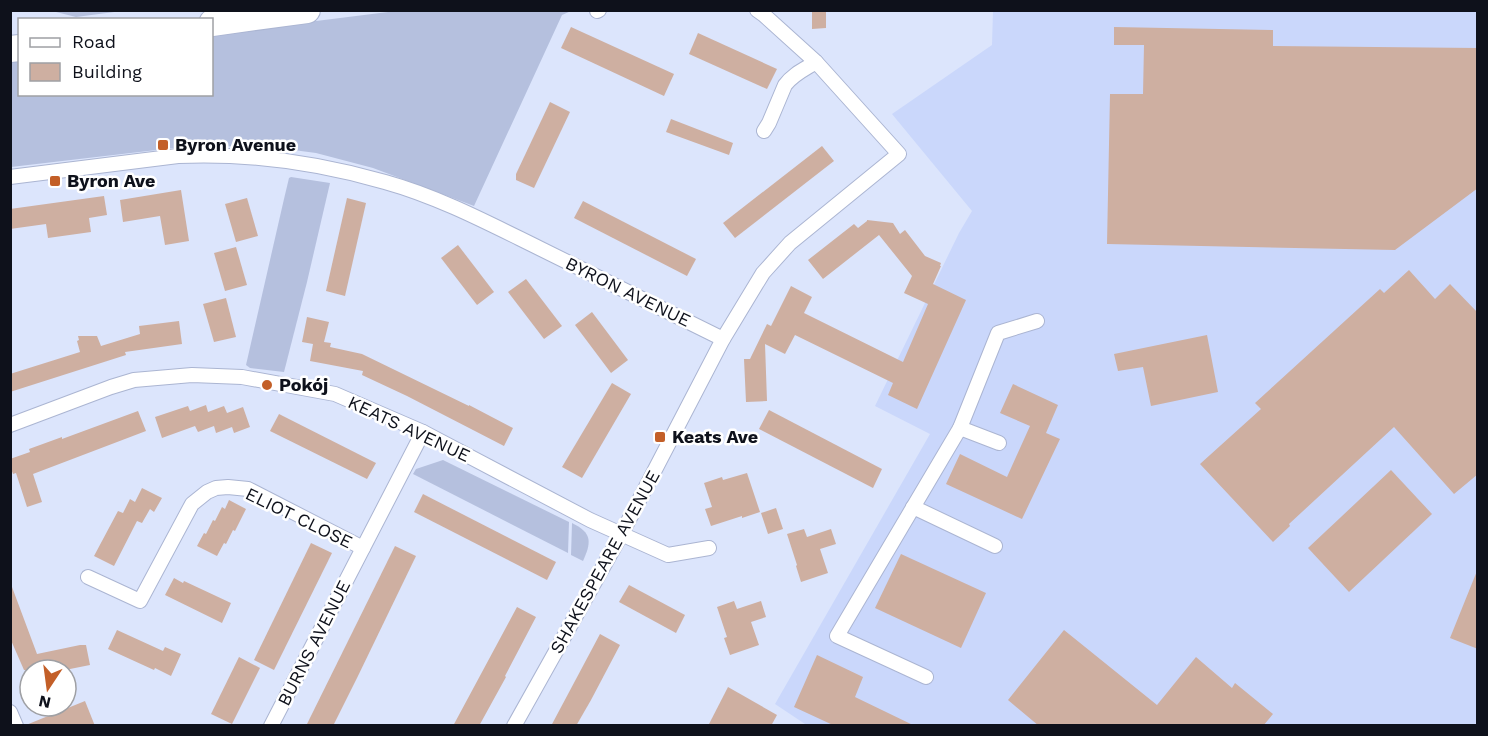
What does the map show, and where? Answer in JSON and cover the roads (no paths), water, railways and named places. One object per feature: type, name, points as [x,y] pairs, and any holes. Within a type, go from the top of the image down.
[{"type":"highway","points":[[213,23],[307,10]]},
{"type":"street","points":[[757,10],[816,62],[788,81],[764,131]]},
{"type":"street","name":"SHAKESPEARE AVENUE","points":[[514,726],[621,535],[723,339],[763,273],[790,243],[899,154],[816,62]]},
{"type":"street","name":"BYRON AVENUE","points":[[10,177],[178,156],[207,155],[289,162],[335,170],[386,182],[477,217],[723,339]]},
{"type":"street","points":[[926,677],[837,636],[960,428],[998,333],[1037,321]]},
{"type":"street","name":"KEATS AVENUE","points":[[10,425],[134,380],[192,375],[242,377],[335,394],[423,432],[621,535],[668,555],[709,548]]},
{"type":"street","points":[[960,428],[999,443]]},
{"type":"street","name":"BURNS AVENUE","points":[[271,726],[423,432]]},
{"type":"street","name":"ELIOT CLOSE","points":[[88,576],[140,601],[192,504],[216,488],[248,489],[363,548]]},
{"type":"street","points":[[913,507],[995,546]]},
{"type":"street","points":[[10,712],[16,726]]},
{"type":"place","name":"Byron Avenue","points":[[163,145]]},
{"type":"place","name":"Byron Ave","points":[[55,181]]},
{"type":"place","name":"Pokój","points":[[267,385]]},
{"type":"place","name":"Keats Ave","points":[[660,437]]}]
